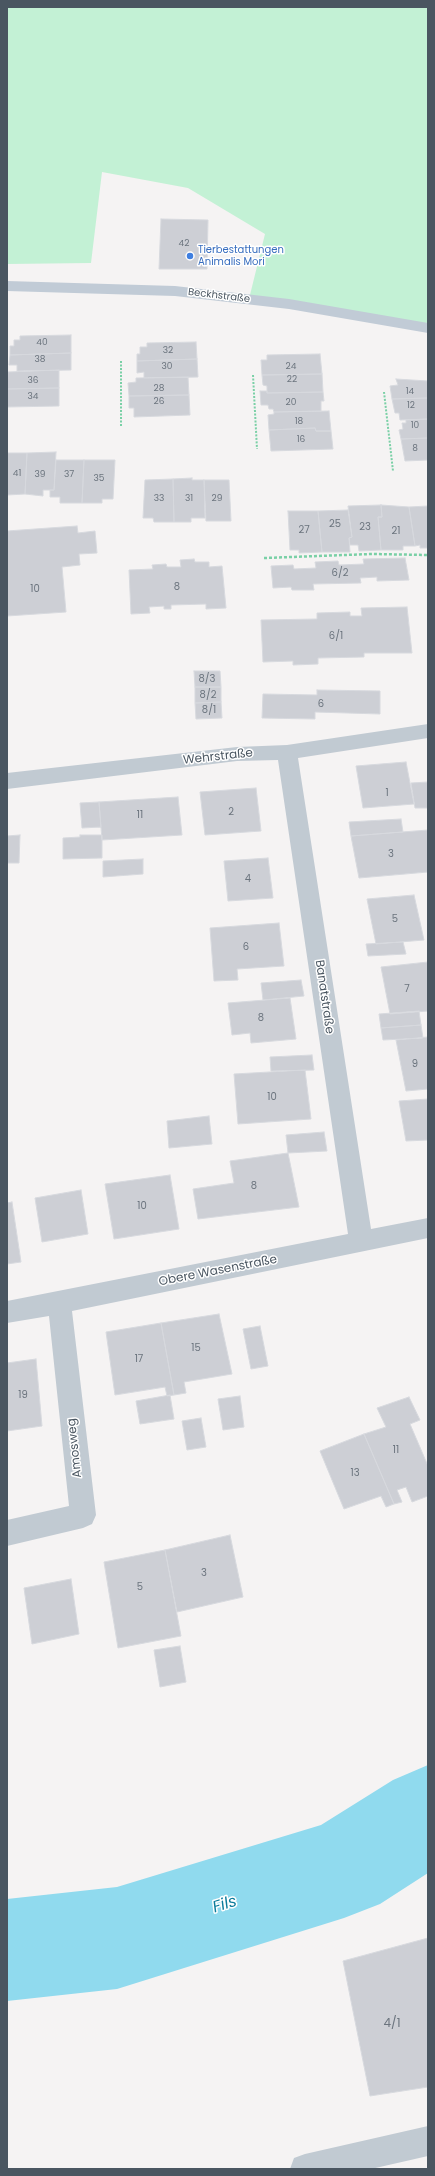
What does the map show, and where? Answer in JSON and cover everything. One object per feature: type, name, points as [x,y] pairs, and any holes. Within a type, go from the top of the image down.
[{"type":"street","name":"Beckhstraße","points":[[7,286],[175,291],[289,304],[428,328]]},
{"type":"street","name":"Wehrstraße","points":[[7,781],[237,754],[288,752],[428,731]]},
{"type":"street","name":"Banatstraße","points":[[288,752],[360,1242]]},
{"type":"street","name":"Obere Wasenstraße","points":[[7,1312],[59,1303],[428,1228]]},
{"type":"street","name":"Amosweg","points":[[7,1533],[83,1515],[59,1303]]},
{"type":"street","points":[[305,2169],[428,2141]]},
{"type":"path","points":[[121,361],[121,426]]},
{"type":"path","points":[[253,375],[256,449]]},
{"type":"path","points":[[384,392],[393,471]]},
{"type":"path","points":[[264,558],[372,554],[428,555]]},
{"type":"green space","points":[[7,7],[428,7],[428,330],[249,299],[265,234],[188,188],[102,172],[91,263],[7,264]]},
{"type":"building","points":[[161,219],[208,220],[207,269],[159,269]]},
{"type":"building","points":[[71,335],[71,353],[10,355],[10,346],[14,346],[14,340],[20,340],[20,336]]},
{"type":"building","points":[[196,342],[197,359],[137,361],[137,354],[140,354],[140,347],[147,347],[147,343]]},
{"type":"building","points":[[71,353],[71,370],[17,371],[17,365],[9,365],[10,355]]},
{"type":"building","points":[[320,354],[322,374],[262,375],[261,360],[267,360],[267,355]]},
{"type":"building","points":[[197,359],[198,377],[144,378],[144,372],[137,373],[137,361]]},
{"type":"building","points":[[59,370],[59,388],[7,389],[8,372]]},
{"type":"building","points":[[322,374],[323,392],[267,393],[267,386],[263,385],[262,375]]},
{"type":"building","points":[[188,377],[189,395],[129,396],[128,383],[136,382],[136,378]]},
{"type":"building","points":[[396,379],[428,381],[428,398],[392,399],[390,386],[398,385]]},
{"type":"building","points":[[59,388],[59,406],[7,407],[7,389]]},
{"type":"building","points":[[260,391],[267,391],[267,393],[323,392],[324,401],[321,401],[321,411],[274,412],[273,409],[269,409],[268,405],[261,405]]},
{"type":"building","points":[[189,395],[190,415],[134,417],[134,408],[129,408],[129,396]]},
{"type":"building","points":[[428,398],[428,419],[400,420],[399,413],[395,413],[392,399]]},
{"type":"building","points":[[329,411],[331,431],[316,431],[315,428],[269,430],[268,415],[274,414],[274,412]]},
{"type":"building","points":[[428,419],[428,438],[401,439],[399,430],[403,429],[402,423],[406,423],[406,420]]},
{"type":"building","points":[[315,428],[316,431],[331,431],[333,449],[271,451],[269,430]]},
{"type":"building","points":[[428,438],[428,460],[405,461],[401,439]]},
{"type":"building","points":[[56,452],[54,490],[43,490],[43,496],[25,494],[27,453]]},
{"type":"building","points":[[7,453],[27,453],[25,494],[7,495]]},
{"type":"building","points":[[56,460],[84,460],[82,503],[60,503],[60,497],[50,497],[50,490],[54,490]]},
{"type":"building","points":[[84,460],[115,460],[113,499],[102,499],[102,503],[82,503]]},
{"type":"building","points":[[192,478],[192,480],[204,480],[205,518],[191,518],[191,522],[174,522],[173,479]]},
{"type":"building","points":[[173,479],[174,522],[154,522],[153,518],[143,518],[145,480]]},
{"type":"building","points":[[204,480],[229,480],[231,521],[206,521]]},
{"type":"building","points":[[381,505],[409,507],[415,546],[403,546],[403,550],[381,550],[378,517],[382,517]]},
{"type":"building","points":[[381,505],[382,517],[378,517],[381,550],[359,551],[358,545],[350,545],[349,538],[352,537],[348,506]]},
{"type":"building","points":[[428,506],[428,548],[420,548],[420,545],[415,546],[409,507]]},
{"type":"building","points":[[348,510],[352,537],[349,538],[350,552],[322,552],[318,511]]},
{"type":"building","points":[[288,511],[318,511],[322,552],[299,553],[299,550],[290,550]]},
{"type":"building","points":[[77,526],[78,533],[95,531],[97,553],[79,554],[80,565],[62,567],[66,612],[7,616],[7,531]]},
{"type":"building","points":[[405,558],[409,580],[377,581],[377,577],[360,578],[361,583],[313,584],[314,590],[292,590],[291,587],[273,588],[271,566],[293,565],[294,569],[316,568],[315,562],[338,561],[339,565],[364,564],[363,559]]},
{"type":"building","points":[[194,559],[195,562],[209,562],[209,567],[222,566],[226,608],[206,609],[206,604],[171,605],[171,609],[164,609],[164,606],[149,607],[150,613],[131,614],[129,570],[153,569],[152,565],[166,564],[167,567],[181,567],[180,560]]},
{"type":"building","points":[[407,607],[412,653],[364,653],[364,657],[318,658],[318,664],[293,665],[293,661],[263,662],[261,620],[317,619],[317,613],[350,612],[350,616],[362,616],[361,608]]},
{"type":"building","points":[[194,671],[220,671],[221,687],[195,687]]},
{"type":"building","points":[[195,687],[221,687],[221,702],[195,703]]},
{"type":"building","points":[[317,690],[380,691],[380,714],[315,712],[315,719],[262,718],[263,694],[317,695]]},
{"type":"building","points":[[221,702],[222,718],[196,719],[195,703]]},
{"type":"building","points":[[406,762],[414,804],[363,808],[356,766]]},
{"type":"building","points":[[428,782],[428,808],[415,808],[411,783]]},
{"type":"building","points":[[256,788],[261,831],[205,835],[200,792]]},
{"type":"building","points":[[178,797],[182,835],[102,840],[99,802]]},
{"type":"building","points":[[99,802],[101,827],[82,828],[80,803]]},
{"type":"building","points":[[401,819],[403,832],[351,836],[349,822]]},
{"type":"building","points":[[428,830],[428,872],[359,878],[351,836]]},
{"type":"building","points":[[20,835],[19,863],[7,863],[7,836]]},
{"type":"building","points":[[80,835],[102,835],[102,858],[63,859],[63,838],[80,837]]},
{"type":"building","points":[[268,858],[273,898],[228,901],[224,861]]},
{"type":"building","points":[[143,859],[143,874],[103,877],[103,861]]},
{"type":"building","points":[[414,895],[424,940],[376,944],[367,899]]},
{"type":"building","points":[[279,923],[284,966],[237,969],[238,980],[214,981],[210,928]]},
{"type":"building","points":[[403,942],[406,954],[368,956],[366,944]]},
{"type":"building","points":[[428,962],[428,1011],[390,1014],[381,967]]},
{"type":"building","points":[[301,980],[304,996],[263,1000],[261,983]]},
{"type":"building","points":[[290,998],[296,1039],[251,1043],[250,1033],[232,1035],[228,1003]]},
{"type":"building","points":[[419,1011],[421,1025],[381,1028],[379,1014]]},
{"type":"building","points":[[421,1025],[423,1038],[383,1040],[381,1028]]},
{"type":"building","points":[[428,1037],[428,1089],[406,1091],[396,1040]]},
{"type":"building","points":[[312,1055],[314,1070],[271,1071],[270,1057]]},
{"type":"building","points":[[305,1070],[311,1119],[238,1124],[234,1074]]},
{"type":"building","points":[[428,1099],[428,1140],[406,1141],[399,1101]]},
{"type":"building","points":[[209,1116],[212,1144],[169,1148],[167,1121]]},
{"type":"building","points":[[324,1132],[327,1151],[288,1153],[286,1135]]},
{"type":"building","points":[[288,1153],[299,1207],[198,1219],[193,1189],[234,1183],[230,1161]]},
{"type":"building","points":[[170,1175],[179,1229],[114,1239],[105,1184]]},
{"type":"building","points":[[81,1190],[88,1234],[42,1242],[35,1198]]},
{"type":"building","points":[[12,1202],[21,1262],[7,1264],[7,1203]]},
{"type":"building","points":[[219,1314],[232,1374],[184,1382],[186,1393],[174,1395],[161,1323]]},
{"type":"building","points":[[161,1323],[174,1395],[167,1396],[165,1387],[115,1395],[106,1332]]},
{"type":"building","points":[[260,1326],[268,1366],[251,1369],[243,1329]]},
{"type":"building","points":[[36,1359],[42,1426],[7,1431],[7,1363]]},
{"type":"building","points":[[170,1395],[174,1419],[140,1424],[136,1401]]},
{"type":"building","points":[[240,1396],[244,1427],[223,1430],[218,1399]]},
{"type":"building","points":[[409,1397],[420,1420],[410,1424],[428,1466],[428,1496],[412,1502],[406,1487],[397,1490],[402,1502],[394,1504],[364,1434],[386,1427],[377,1408]]},
{"type":"building","points":[[201,1418],[206,1447],[187,1450],[182,1421]]},
{"type":"building","points":[[364,1434],[394,1504],[386,1507],[381,1496],[344,1509],[320,1451]]},
{"type":"building","points":[[230,1535],[243,1597],[177,1612],[165,1550]]},
{"type":"building","points":[[165,1550],[181,1636],[118,1648],[104,1562]]},
{"type":"building","points":[[71,1579],[79,1634],[32,1644],[24,1588]]},
{"type":"building","points":[[180,1646],[186,1682],[160,1687],[154,1650]]},
{"type":"building","points":[[428,1938],[428,2087],[370,2096],[343,1961]]},
{"type":"waterway","name":"Fils","points":[[7,1950],[117,1938],[344,1868],[428,1815]]},
{"type":"place","name":"Tierbestattungen Animalis Mori","points":[[190,256]]}]
